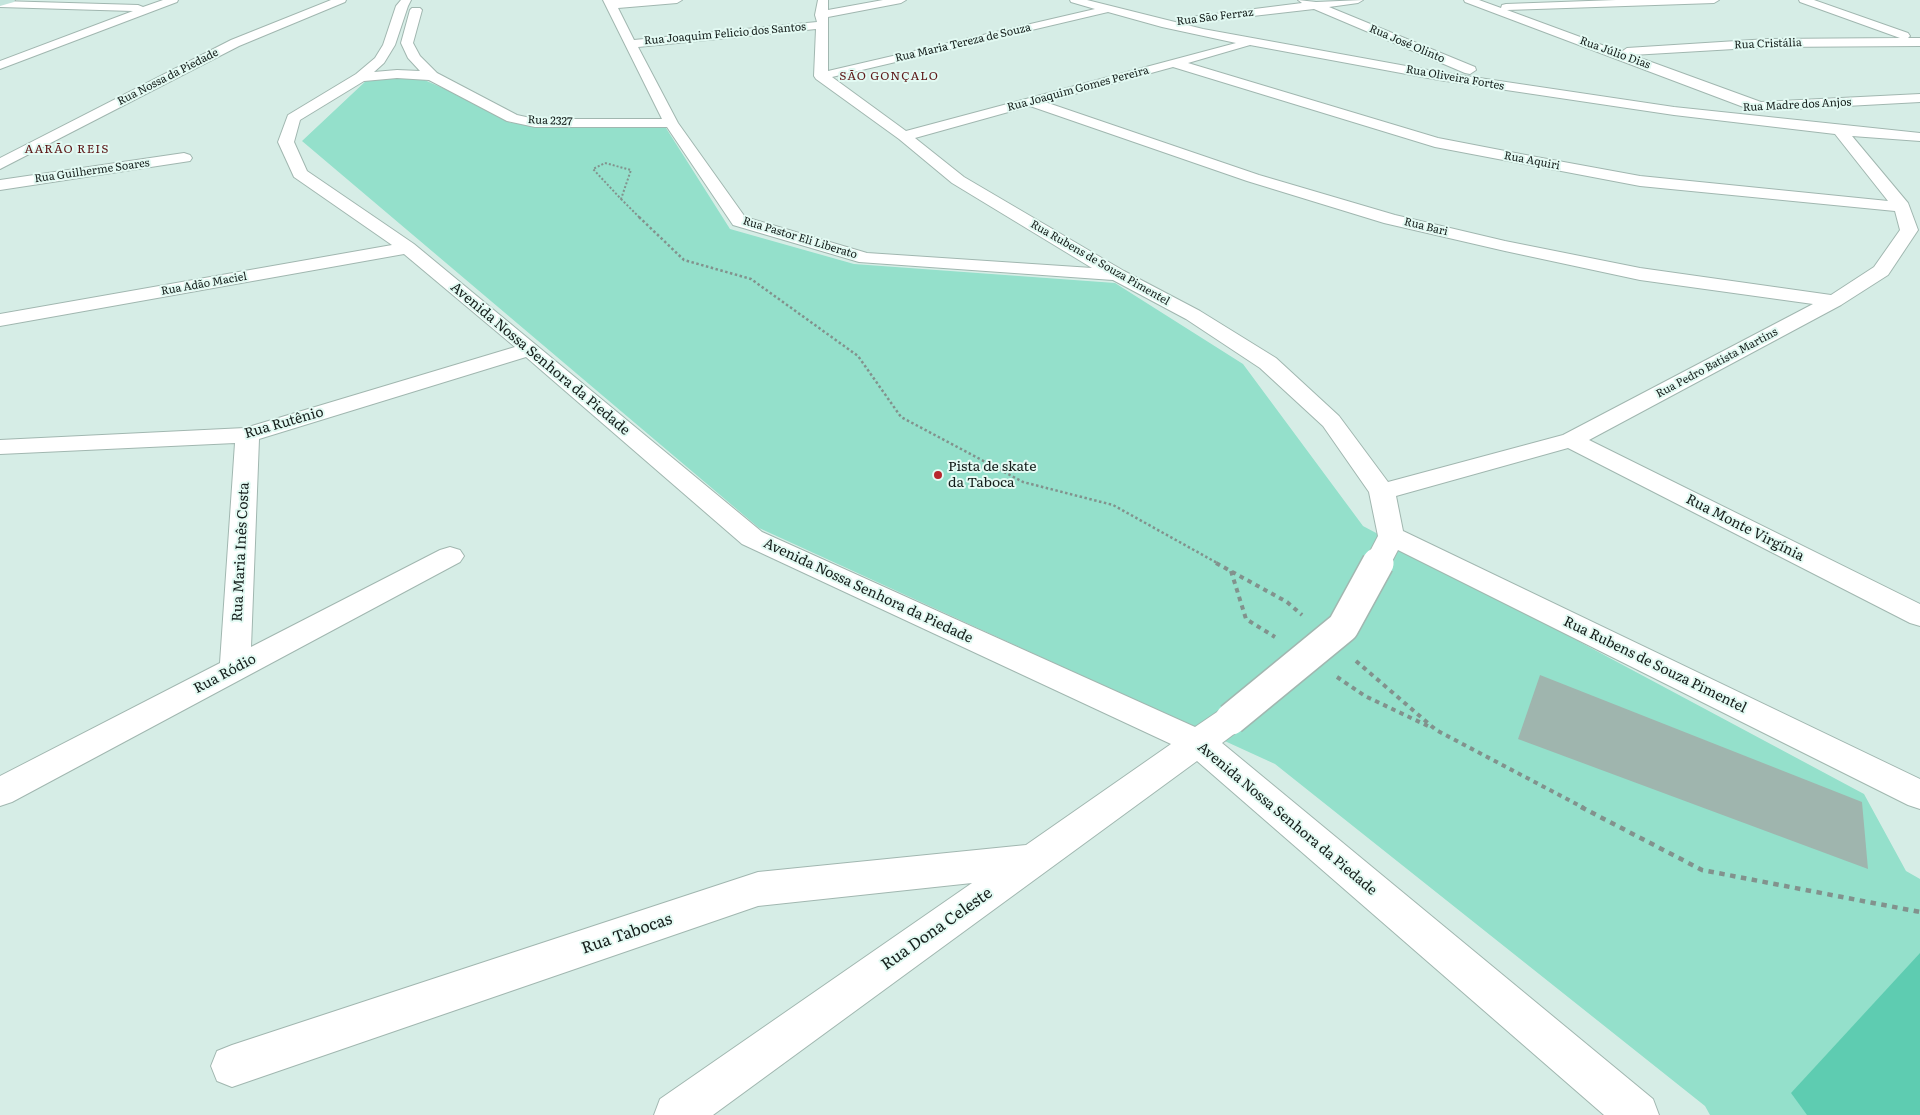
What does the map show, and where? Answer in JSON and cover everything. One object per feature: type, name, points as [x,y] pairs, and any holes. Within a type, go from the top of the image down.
[{"type":"main road","points":[[0,4],[10,0]]},
{"type":"street","points":[[0,65],[174,0]]},
{"type":"street","name":"Rua Nossa da Piedade","points":[[0,164],[235,43],[341,0]]},
{"type":"street","name":"Avenida Nossa Senhora da Piedade","points":[[406,0],[402,6],[389,45],[380,60],[361,77],[293,118],[286,142],[300,174],[408,248],[752,538],[1198,743],[1637,1115]]},
{"type":"street","points":[[421,0],[418,4],[407,43],[414,58],[429,73]]},
{"type":"street","points":[[609,3],[677,0]]},
{"type":"street","name":"Rua Joaquim Felicio dos Santos","points":[[629,44],[900,0]]},
{"type":"street","name":"Rua Oliveira Fortes","points":[[1075,0],[1162,24],[1253,42],[1511,87],[1674,110],[1840,130],[1920,137]]},
{"type":"street","name":"Rua São Ferraz","points":[[1162,24],[1308,2],[1358,0]]},
{"type":"street","name":"Rua Júlio Dias","points":[[1469,0],[1760,107]]},
{"type":"street","points":[[1492,8],[1714,0]]},
{"type":"street","points":[[1804,0],[1920,42]]},
{"type":"street","name":"Rua José Olinto","points":[[1308,2],[1511,87]]},
{"type":"street","name":"Rua Pastor Eli Liberato","points":[[609,3],[671,123],[739,221],[866,258],[1117,276]]},
{"type":"street","points":[[0,4],[152,8]]},
{"type":"street","name":"Rua Maria Tereza de Souza","points":[[821,76],[1106,9]]},
{"type":"street","points":[[821,76],[822,14]]},
{"type":"street","name":"Rua Joaquim Gomes Pereira","points":[[904,136],[1253,42]]},
{"type":"street","name":"Rua Cristália","points":[[1616,53],[1768,43],[1920,42]]},
{"type":"street","name":"Rua Aquiri","points":[[1173,64],[1435,142],[1531,161],[1640,180],[1902,207]]},
{"type":"street","name":"Rua 2327","points":[[361,77],[429,73],[512,118],[536,123],[671,123]]},
{"type":"street","name":"Rua Rubens de Souza Pimentel","points":[[821,76],[904,136],[958,180],[1117,276],[1193,316],[1268,363],[1331,421],[1382,492],[1391,536],[1920,795]]},
{"type":"street","name":"Rua Madre dos Anjos","points":[[1674,110],[1920,98]]},
{"type":"street","name":"Rua Bari","points":[[1031,102],[1261,180],[1390,218],[1505,246],[1640,274],[1834,301]]},
{"type":"street","name":"Rua Pedro Batista Martins","points":[[1382,492],[1571,440],[1834,301],[1881,271],[1909,230],[1902,207],[1840,130]]},
{"type":"street","name":"Rua Guilherme Soares","points":[[0,185],[184,158]]},
{"type":"street","name":"Rua Adão Maciel","points":[[0,320],[408,248]]},
{"type":"street","name":"Rua Rutênio","points":[[0,447],[247,435],[530,349]]},
{"type":"street","name":"Rua Maria Inês Costa","points":[[235,669],[247,435]]},
{"type":"street","name":"Rua Monte Virgínia","points":[[1571,440],[1920,616]]},
{"type":"street","points":[[1198,743],[1231,719],[1343,627],[1391,536]]},
{"type":"street","name":"Rua Ródio","points":[[0,792],[450,556]]},
{"type":"street","name":"Rua Dona Celeste","points":[[676,1115],[1198,743]]},
{"type":"street","name":"Rua Tabocas","points":[[232,1066],[758,889],[1034,860]]},
{"type":"path","points":[[621,199],[631,170],[604,162],[593,169],[621,199],[684,260],[752,279],[858,356],[902,417],[1022,482],[1113,505],[1288,602],[1310,621]]},
{"type":"path","points":[[1354,660],[1436,730],[1702,870],[1920,912]]},
{"type":"shaded area","points":[[420,78],[511,123],[666,128],[730,229],[854,264],[1115,283],[1243,364],[1363,526],[1864,794],[1906,871],[1920,879],[1920,1115],[1710,1115],[1705,1106],[1275,764],[759,528],[302,141],[368,79]]},
{"type":"shaded area","points":[[1920,953],[1920,1115],[1807,1115],[1791,1093]]},
{"type":"building","points":[[1540,675],[1862,802],[1868,869],[1518,739]]},
{"type":"place","name":"Pista de skate da Taboca","points":[[938,475]]},
{"type":"district","name":"SÃO GONÇALO","points":[[889,76]]},
{"type":"district","name":"AARÃO REIS","points":[[67,149]]}]
